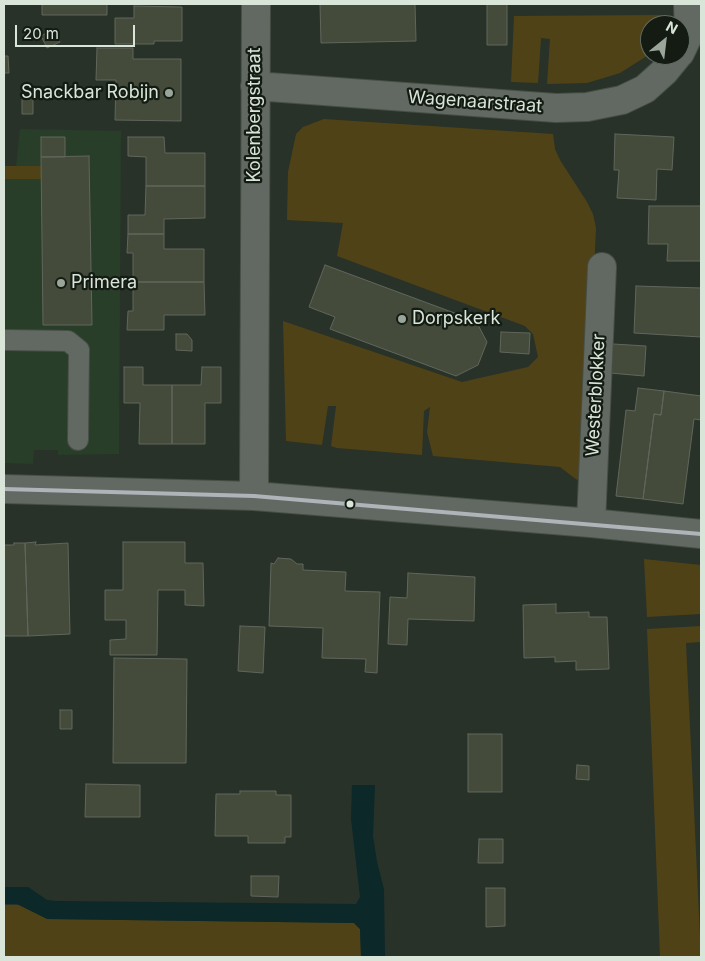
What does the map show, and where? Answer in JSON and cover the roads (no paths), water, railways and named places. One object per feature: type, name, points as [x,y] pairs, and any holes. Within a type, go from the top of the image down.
[{"type":"street","name":"Kolenbergstraat","points":[[254,496],[256,4]]},
{"type":"street","name":"Wagenaarstraat","points":[[255,86],[556,108],[587,107],[622,100],[645,90],[673,65]]},
{"type":"street","name":"Westerblokker","points":[[591,523],[602,267]]},
{"type":"street","points":[[4,489],[254,496],[591,523],[701,534]]},
{"type":"lane","points":[[4,340],[68,341],[79,350],[78,440]]},
{"type":"water","points":[[352,785],[375,785],[373,836],[384,889],[385,957],[361,957],[360,929],[354,923],[47,919],[17,904],[4,904],[4,887],[28,887],[47,900],[57,901],[356,904],[360,897],[351,819]]},
{"type":"place","name":"Snackbar Robijn","points":[[169,93]]},
{"type":"place","name":"Primera","points":[[61,283]]},
{"type":"place","name":"Dorpskerk","points":[[402,319]]}]
